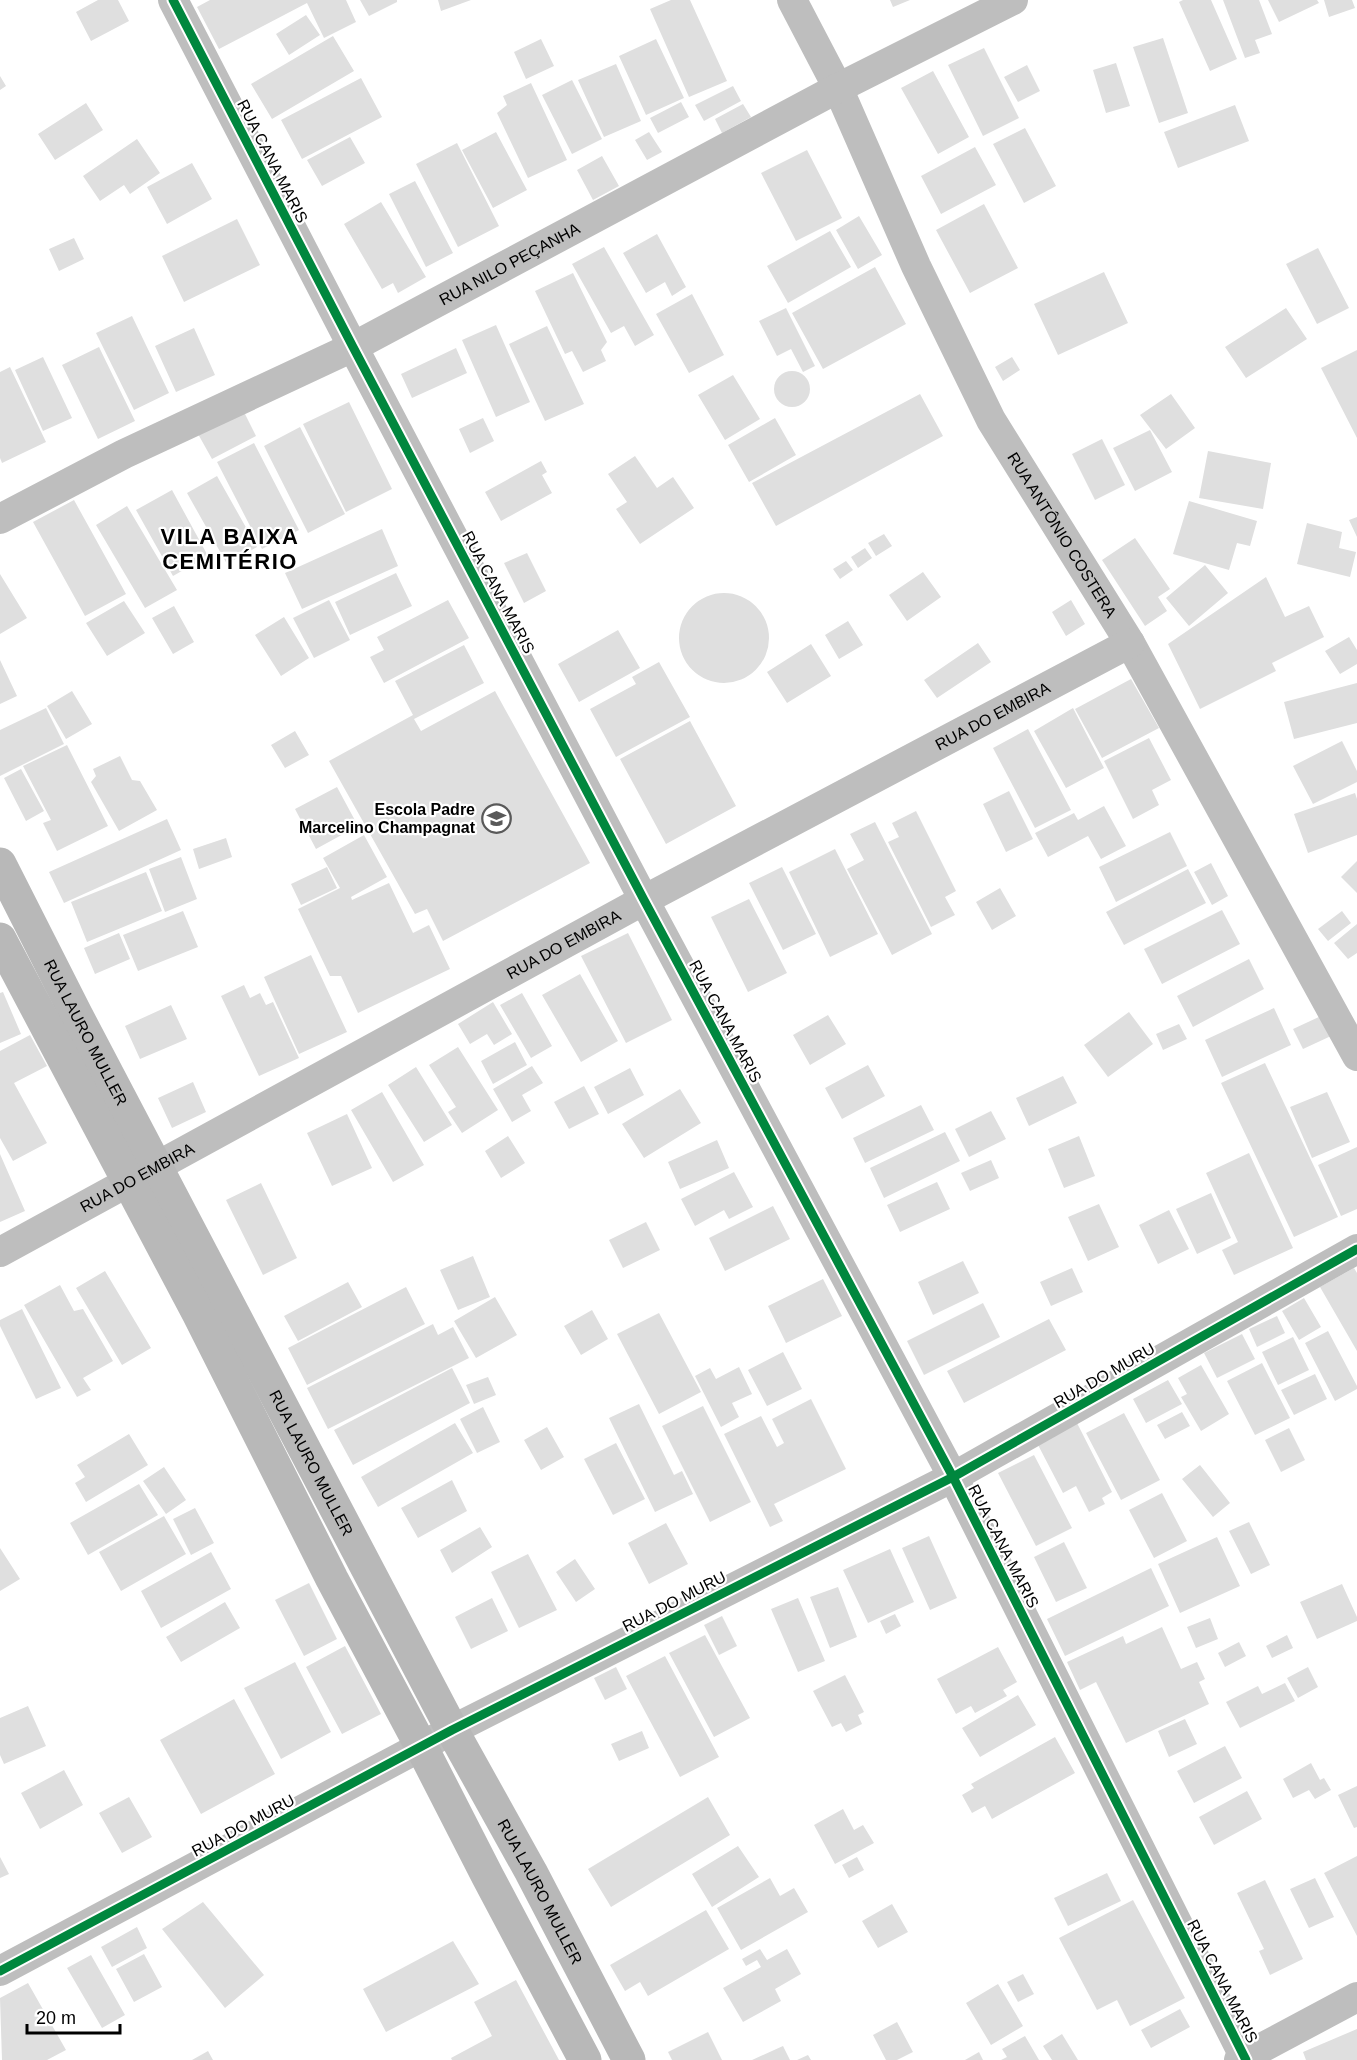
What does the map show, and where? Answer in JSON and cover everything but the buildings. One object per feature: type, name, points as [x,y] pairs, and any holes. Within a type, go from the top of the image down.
[{"type":"street","name":"RUA CANA MARIS","points":[[173,0],[644,900],[953,1478],[1243,2059]]},
{"type":"street","name":"RUA ANTÔNIO COSTERA","points":[[792,0],[838,88],[916,266],[992,420],[1130,643],[1357,1056]]},
{"type":"street","name":"RUA NILO PEÇANHA","points":[[0,519],[124,454],[353,347],[838,88],[1013,0]]},
{"type":"street","name":"RUA DO EMBIRA","points":[[0,1252],[644,900],[1130,643]]},
{"type":"street","name":"RUA LAURO MULLER","points":[[0,864],[452,1730],[629,2060]]},
{"type":"street","name":"RUA LAURO MULLER","points":[[0,939],[198,1313],[332,1580],[585,2060]]},
{"type":"street","name":"RUA DO MURU","points":[[0,1971],[452,1730],[953,1478],[1357,1249]]},
{"type":"street","points":[[198,1313],[225,1296]]},
{"type":"street","points":[[1243,2059],[1357,1997]]},
{"type":"cycle path","points":[[173,0],[644,900],[953,1477],[1246,2060]]},
{"type":"cycle path","points":[[0,1971],[452,1730],[953,1477],[1357,1249]]},
{"type":"place","name":"Escola Padre Marcelino Champagnat","points":[[496,818]]},
{"type":"district","name":"VILA BAIXA CEMITÉRIO","points":[[230,548]]}]
